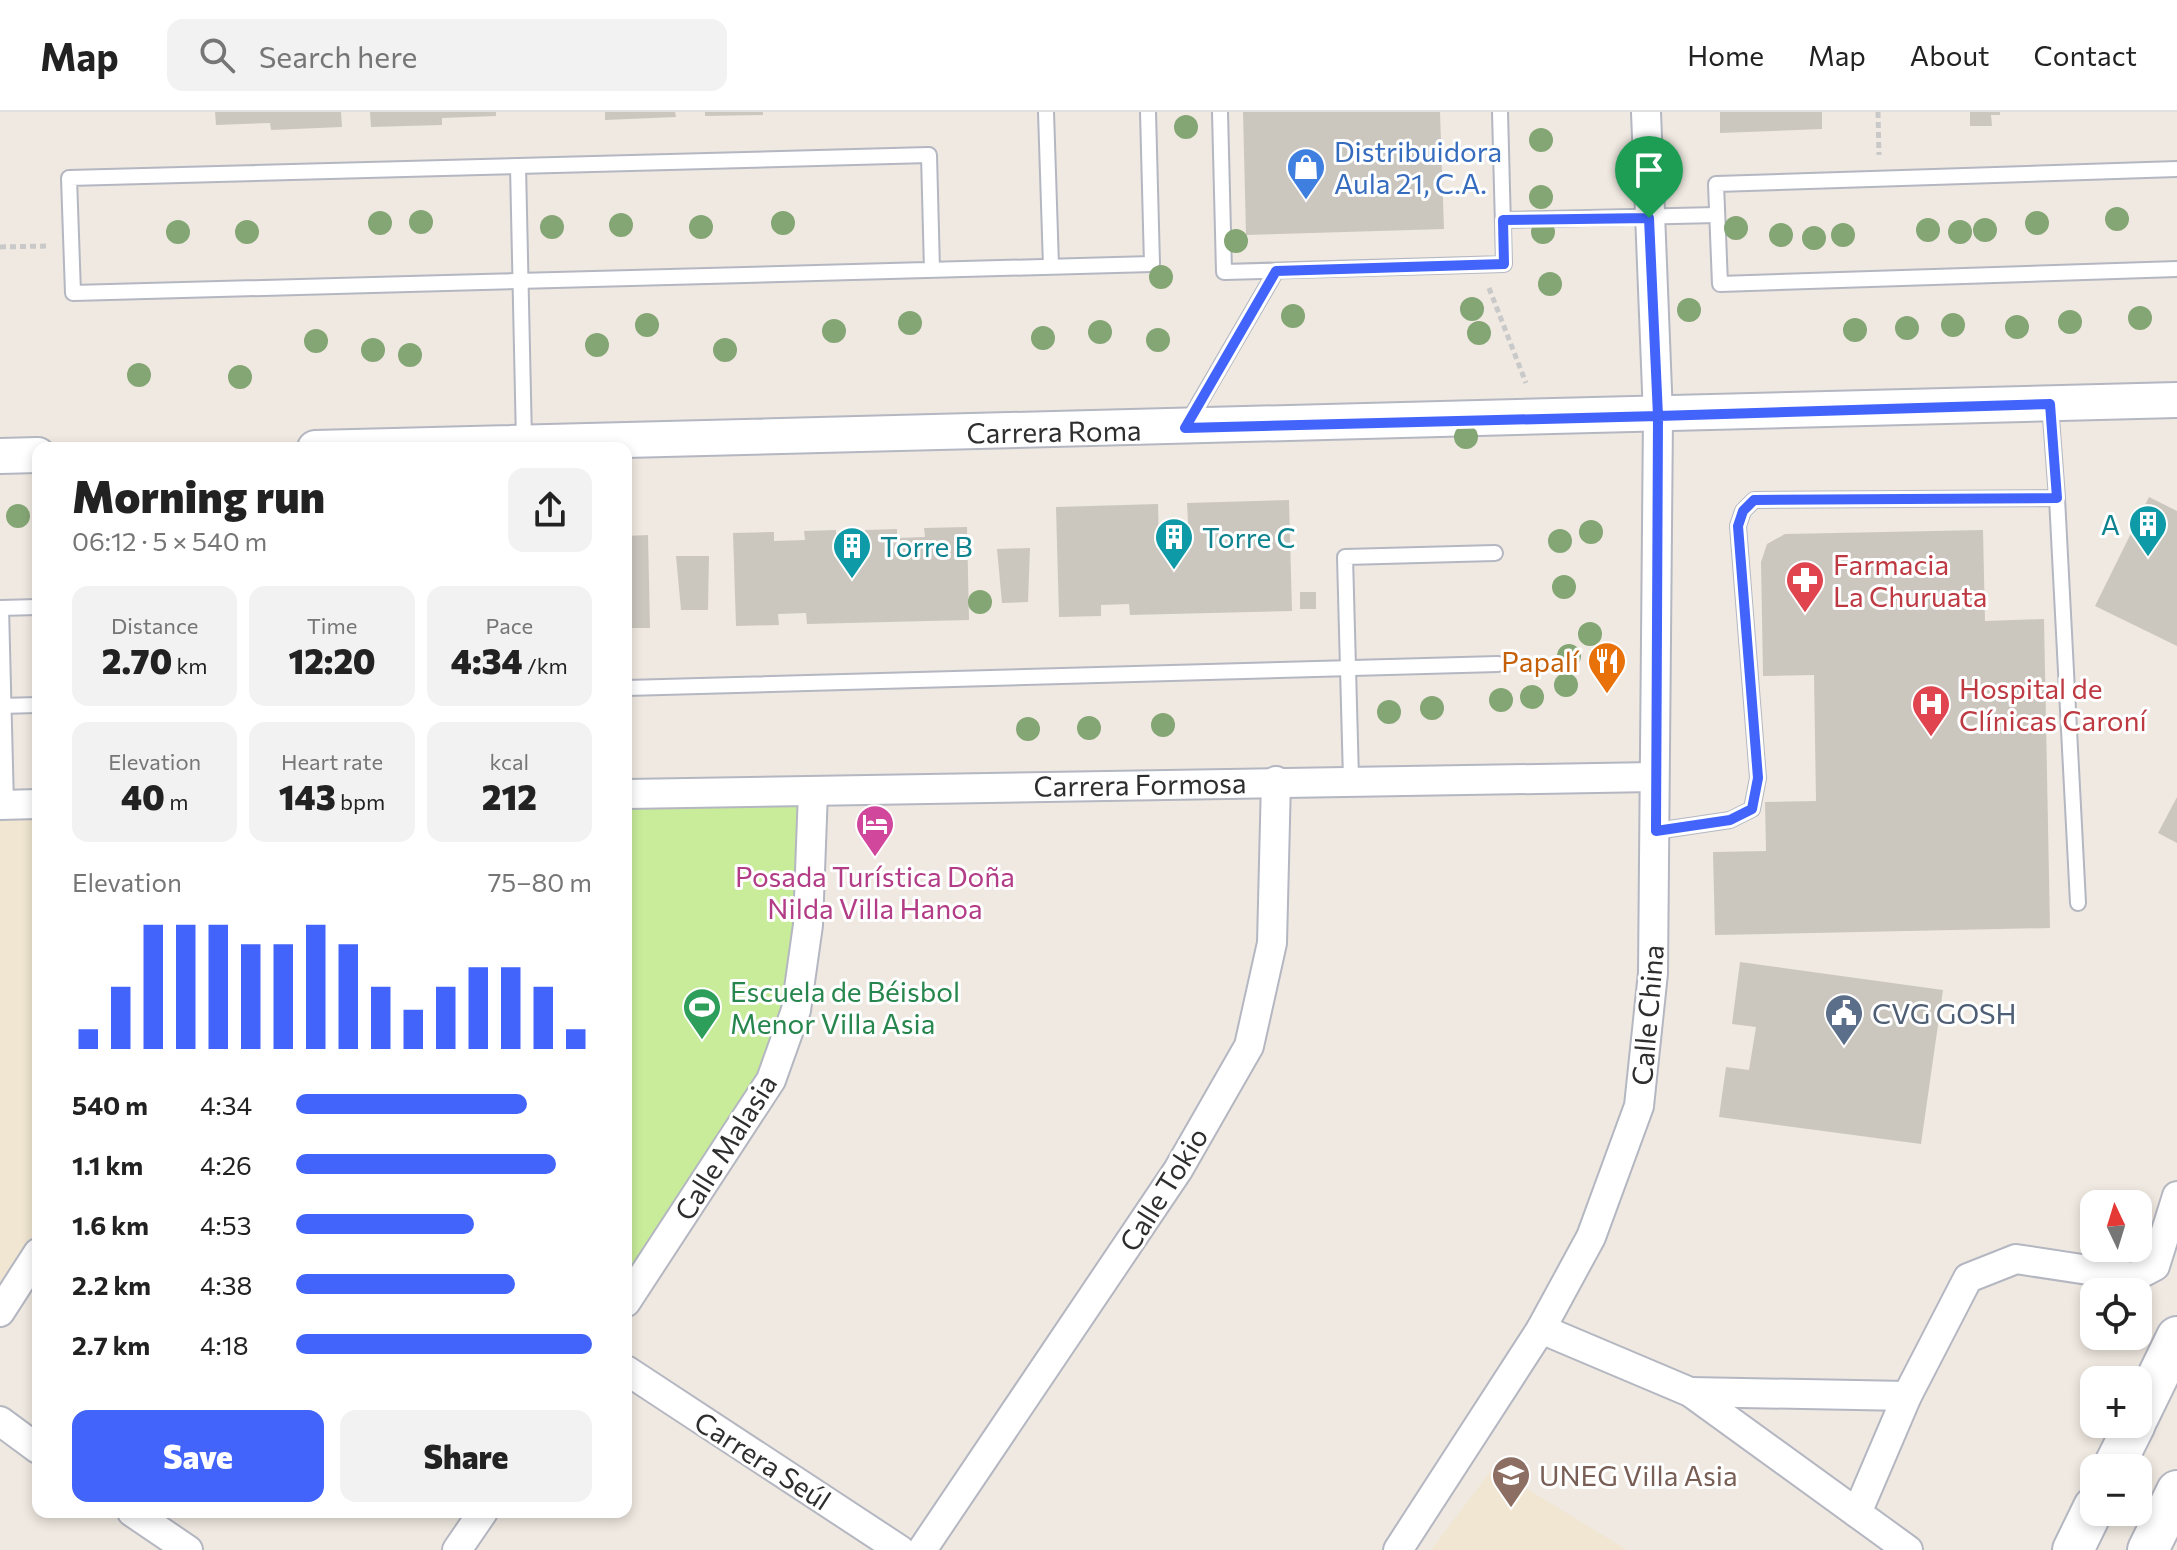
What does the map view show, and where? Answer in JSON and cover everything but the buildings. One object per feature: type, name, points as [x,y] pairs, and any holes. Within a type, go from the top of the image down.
[{"type":"main road","points":[[2152,1388],[2177,1337]]},
{"type":"main road","points":[[2148,1550],[2177,1491]]},
{"type":"main road","points":[[2073,1550],[2085,1526]]},
{"type":"street","name":"Calle China","points":[[1398,1550],[1541,1329],[1591,1237],[1639,1106],[1653,973],[1656,831],[1658,416],[1646,112]]},
{"type":"street","name":"Carrera Roma","points":[[524,442],[1658,416],[2177,400]]},
{"type":"street","points":[[0,456],[32,455]]},
{"type":"street","name":"Carrera Formosa","points":[[632,794],[1351,779],[1654,777]]},
{"type":"street","name":"Calle Tokio","points":[[922,1550],[1178,1170],[1249,1046],[1272,943],[1276,781]]},
{"type":"street","name":"Calle Malasia","points":[[632,1293],[771,1080],[796,1010],[808,925],[813,791]]},
{"type":"street","points":[[3,805],[32,804]]},
{"type":"street","points":[[1857,1513],[1907,1396],[1968,1278],[2016,1259],[2134,1277],[2146,1273],[2155,1266],[2177,1196]]},
{"type":"street","points":[[0,1312],[32,1262]]},
{"type":"street","points":[[1541,1329],[1690,1392],[1908,1550]]},
{"type":"street","name":"Carrera Seúl","points":[[632,1374],[900,1550]]},
{"type":"street","points":[[1690,1392],[1907,1396]]},
{"type":"street","points":[[0,1421],[32,1445]]},
{"type":"street","points":[[141,1518],[188,1550]]},
{"type":"street","points":[[457,1550],[479,1518]]},
{"type":"lane","points":[[1046,112],[1051,266]]},
{"type":"lane","points":[[932,270],[929,155],[69,178],[73,293],[932,270],[1051,266],[1152,264],[1148,112]]},
{"type":"lane","points":[[1220,112],[1224,272],[1504,264],[1500,112]]},
{"type":"lane","points":[[518,166],[524,442]]},
{"type":"lane","points":[[2177,169],[1716,184],[1720,284],[2177,269]]},
{"type":"lane","points":[[1503,220],[1717,215]]},
{"type":"lane","points":[[1185,428],[1276,271]]},
{"type":"lane","points":[[2050,404],[2078,903]]},
{"type":"lane","points":[[1656,831],[1730,820],[1752,809],[1758,778],[1738,526],[1743,511],[1754,500],[2057,498]]},
{"type":"lane","points":[[1351,779],[1345,557],[1495,553]]},
{"type":"lane","points":[[3,805],[0,608],[32,607]]},
{"type":"lane","points":[[632,688],[1498,664]]},
{"type":"lane","points":[[2,706],[32,705]]},
{"type":"path","points":[[1878,112],[1880,179]]},
{"type":"path","points":[[0,247],[71,246]]},
{"type":"path","points":[[1495,302],[1512,348]]},
{"type":"shaded area","points":[[0,811],[32,811],[32,1254],[0,1302]]},
{"type":"shaded area","name":"UNEG Villa Asia","points":[[1493,1468],[1627,1550],[1431,1550]]},
{"type":"green space","name":"Escuela de Béisbol Menor Villa Asia","points":[[807,799],[790,1008],[765,1074],[632,1279],[632,801]]},
{"type":"place","name":"Distribuidora Aula 21, C.A.","points":[[1306,201]]},
{"type":"place","name":"A","points":[[2148,558]]},
{"type":"place","name":"Torre C","points":[[1174,571]]},
{"type":"place","name":"Torre B","points":[[852,580]]},
{"type":"place","name":"Farmacia La Churuata","points":[[1805,614]]},
{"type":"place","name":"Papalí","points":[[1607,695]]},
{"type":"place","name":"Hospital de Clínicas Caroní","points":[[1931,738]]},
{"type":"place","name":"Posada Turística Doña Nilda Villa Hanoa","points":[[875,858]]},
{"type":"place","name":"Escuela de Béisbol Menor Villa Asia","points":[[702,1041]]},
{"type":"place","name":"CVG GOSH","points":[[1844,1047]]},
{"type":"place","name":"UNEG Villa Asia","points":[[1511,1509]]},
{"type":"route","points":[[1649,218],[1503,220],[1504,264],[1276,271],[1185,428],[1658,416],[1656,831],[1730,820],[1752,809],[1758,778],[1738,526],[1743,511],[1754,500],[2057,498],[2050,404],[1658,416],[1649,218]]}]
